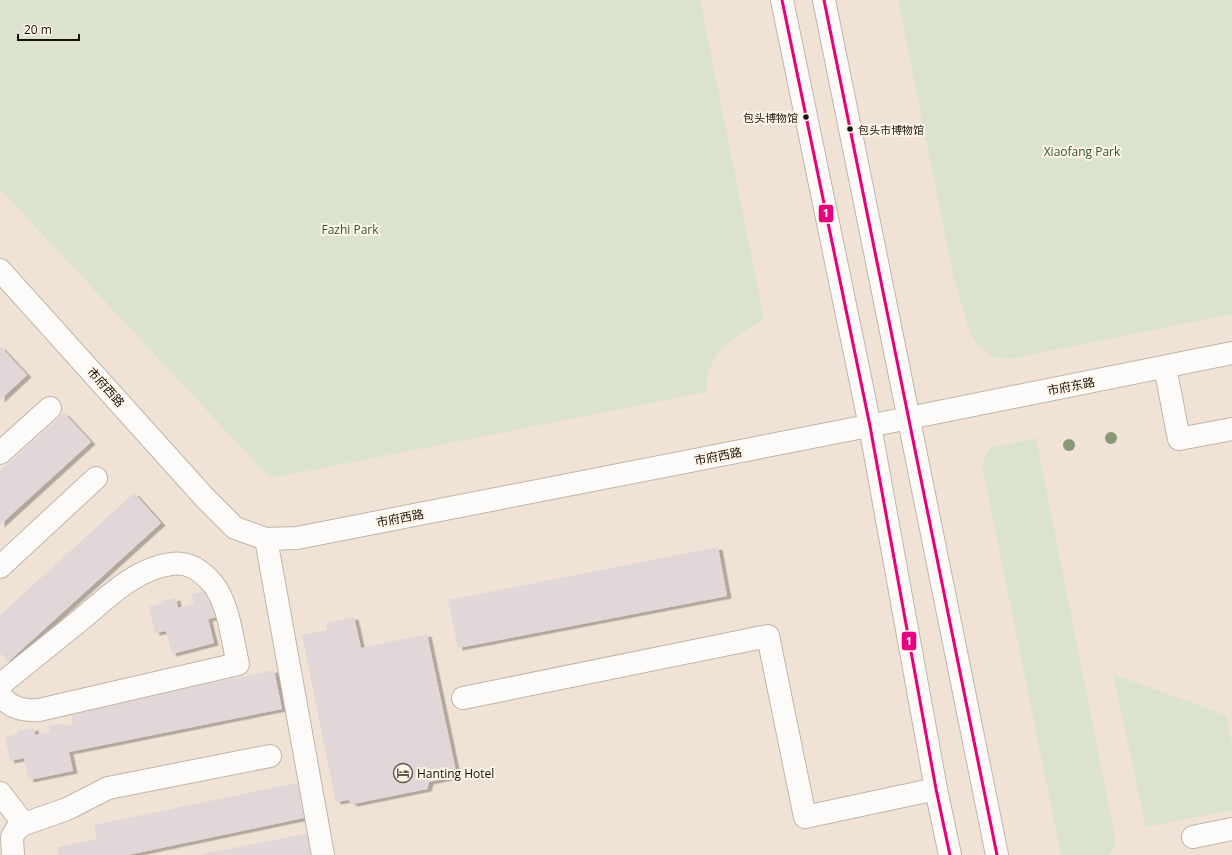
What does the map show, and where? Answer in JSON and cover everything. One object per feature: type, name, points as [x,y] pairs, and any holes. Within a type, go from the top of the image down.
[{"type":"street","points":[[782,0],[870,426],[936,789],[950,855]]},
{"type":"street","points":[[824,0],[997,855]]},
{"type":"street","name":"市府西路","points":[[0,270],[204,498],[235,528],[266,539],[297,538],[909,418]]},
{"type":"street","name":"市府东路","points":[[909,418],[1232,353]]},
{"type":"street","points":[[1165,367],[1179,439],[1232,429]]},
{"type":"street","points":[[0,453],[50,408]]},
{"type":"street","points":[[0,567],[96,478]]},
{"type":"street","points":[[266,539],[323,855]]},
{"type":"street","points":[[0,686],[123,585],[148,570],[172,564],[191,566],[199,570],[213,584],[227,614],[238,664],[39,710],[22,710],[14,708],[0,695]]},
{"type":"street","points":[[463,698],[768,636],[804,817],[936,789]]},
{"type":"street","points":[[13,855],[12,837],[16,830],[24,824],[67,809],[108,788],[270,756]]},
{"type":"street","points":[[0,793],[24,824]]},
{"type":"street","points":[[1193,837],[1232,829]]},
{"type":"green space","name":"Fazhi Park","points":[[0,0],[700,0],[764,319],[747,329],[723,348],[712,364],[708,373],[706,392],[288,475],[269,477],[0,189]]},
{"type":"green space","name":"Xiaofang Park","points":[[898,0],[1232,0],[1232,314],[1010,359],[993,357],[979,347],[970,333],[953,274]]},
{"type":"green space","points":[[1036,438],[1114,832],[1115,845],[1109,855],[1061,855],[982,465],[990,448]]},
{"type":"green space","points":[[1113,674],[1226,715],[1232,743],[1232,810],[1146,827]]},
{"type":"building","points":[[0,346],[27,375],[0,400]]},
{"type":"building","points":[[64,413],[91,442],[0,525],[0,471]]},
{"type":"building","points":[[134,493],[161,523],[8,662],[0,653],[0,615]]},
{"type":"building","points":[[718,547],[727,596],[458,648],[448,600]]},
{"type":"building","points":[[205,591],[206,596],[216,594],[221,616],[208,619],[214,643],[172,654],[166,631],[155,633],[149,607],[163,603],[163,601],[176,598],[178,608],[194,604],[191,594]]},
{"type":"building","points":[[354,617],[361,648],[427,634],[457,776],[429,782],[427,789],[353,804],[348,800],[336,802],[302,635],[327,630],[326,623]]},
{"type":"building","points":[[274,670],[282,709],[69,752],[73,771],[29,780],[24,758],[10,761],[5,737],[18,734],[18,731],[34,728],[35,735],[50,732],[48,726],[63,723],[63,726],[73,724],[71,711]]},
{"type":"building","points":[[301,782],[308,817],[128,855],[59,855],[57,847],[97,839],[94,825]]},
{"type":"building","points":[[310,833],[314,855],[201,855],[201,854]]},
{"type":"transit line","name":"1","points":[[782,0],[870,426],[936,789],[950,855]]},
{"type":"transit line","name":"1","points":[[824,0],[997,855]]},
{"type":"place","name":"包头博物馆","points":[[806,117]]},
{"type":"place","name":"包头市博物馆","points":[[850,129]]},
{"type":"place","name":"Hanting Hotel","points":[[403,773]]}]
